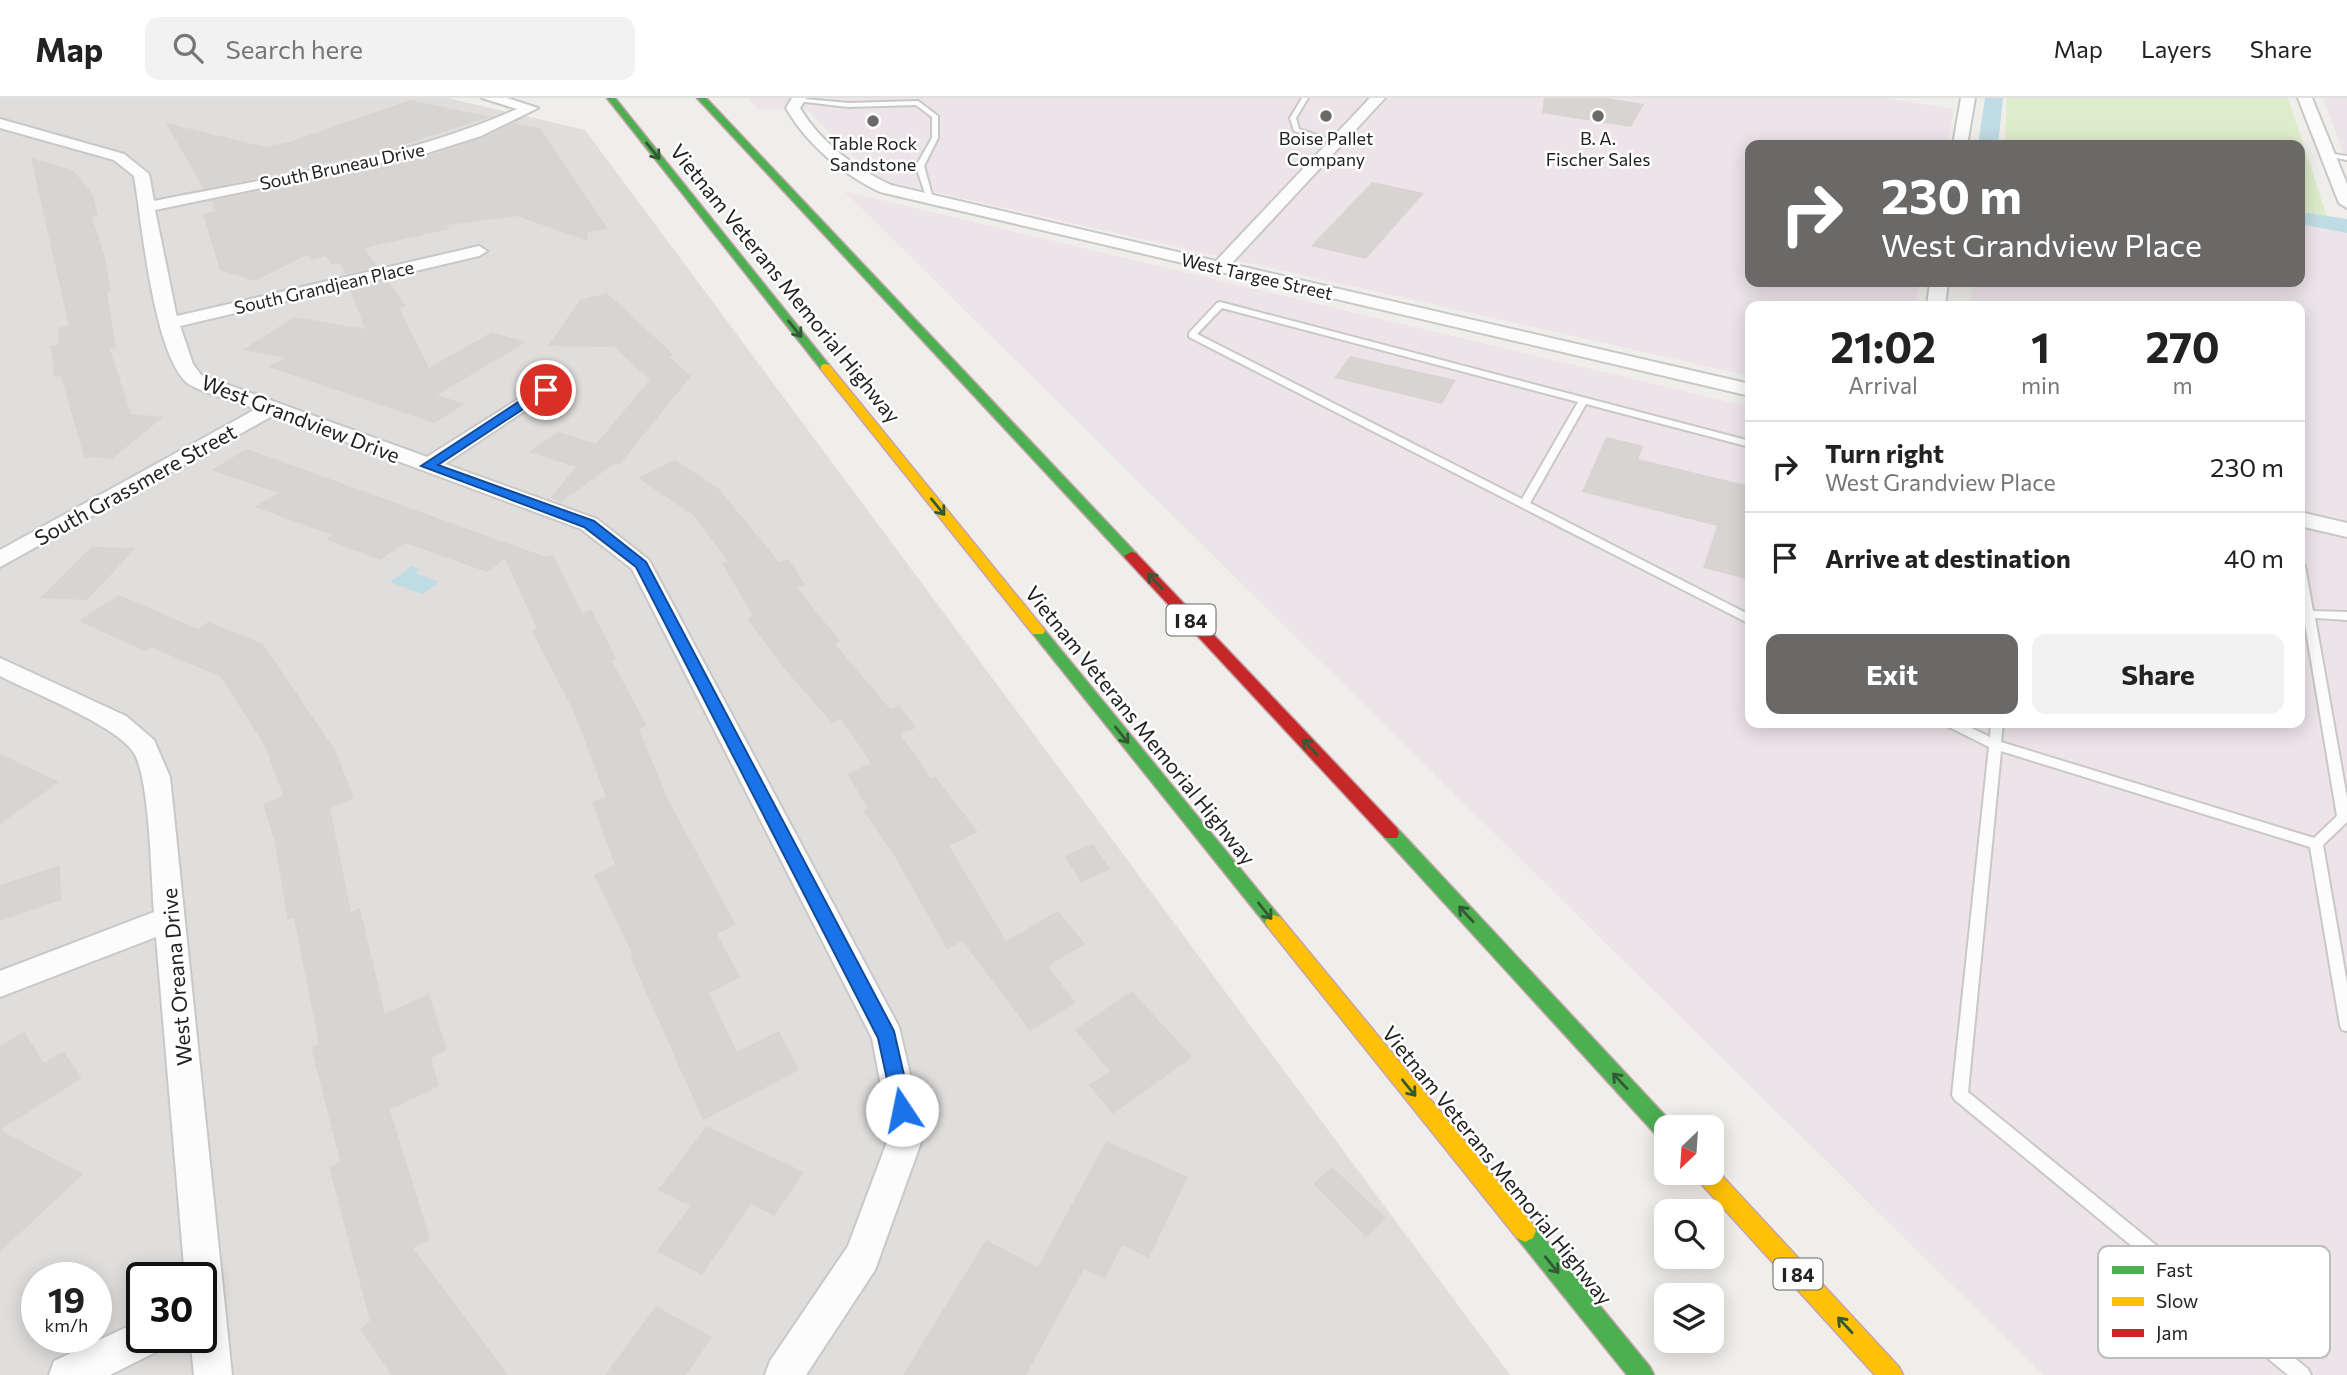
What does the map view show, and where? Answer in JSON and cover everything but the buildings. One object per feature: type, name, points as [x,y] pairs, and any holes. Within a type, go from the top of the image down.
[{"type":"highway","name":"Vietnam Veterans Memorial Highway","points":[[611,98],[955,529],[1642,1375]]},
{"type":"highway","name":"I 84","points":[[701,98],[1405,848],[1654,1118]]},
{"type":"highway","name":"I 84","points":[[1716,1185],[1891,1375]]},
{"type":"street","points":[[489,98],[531,108]]},
{"type":"street","points":[[1219,267],[1378,98]]},
{"type":"street","points":[[1961,140],[1968,98]]},
{"type":"street","points":[[2305,98],[2347,203]]},
{"type":"street","name":"West Targee Street","points":[[796,102],[802,123],[855,173],[886,189],[1745,389]]},
{"type":"street","name":"South Bruneau Drive","points":[[148,207],[416,152],[476,133],[531,108]]},
{"type":"street","name":"West Grandview Drive","points":[[0,123],[119,157],[141,174],[170,323],[184,369],[194,379],[589,524],[641,565],[888,1037],[906,1134],[862,1257],[784,1375]]},
{"type":"street","name":"South Grandjean Place","points":[[170,323],[479,251]]},
{"type":"street","points":[[428,466],[546,390]]},
{"type":"street","name":"South Grassmere Street","points":[[0,560],[270,409]]},
{"type":"street","points":[[2305,520],[2347,530]]},
{"type":"street","name":"West Oreana Drive","points":[[0,666],[117,723],[145,747],[156,777],[200,1262]]},
{"type":"street","points":[[0,984],[170,919]]},
{"type":"street","points":[[68,1375],[126,1347]]},
{"type":"street","name":"West Oreana Drive","points":[[210,1353],[213,1375]]},
{"type":"lane","points":[[1305,98],[1293,118],[1296,130],[1335,144]]},
{"type":"lane","points":[[796,102],[848,105],[918,103],[935,116],[935,138],[920,166],[931,200]]},
{"type":"lane","points":[[2327,155],[2347,158]]},
{"type":"lane","points":[[1745,443],[1220,305],[1192,335],[1745,617]]},
{"type":"lane","points":[[1524,505],[1583,400]]},
{"type":"lane","points":[[2305,593],[2344,817],[2316,844]]},
{"type":"lane","points":[[2309,614],[2347,616]]},
{"type":"lane","points":[[1961,728],[1995,745],[2316,844]]},
{"type":"lane","points":[[1997,728],[1960,1095],[2144,1246]]},
{"type":"lane","points":[[2316,844],[2347,1025]]},
{"type":"lane","points":[[2281,1358],[2302,1375]]},
{"type":"shaded area","points":[[0,98],[448,98],[585,130],[1510,1375],[0,1375]]},
{"type":"shaded area","points":[[748,98],[1885,98],[1954,109],[1948,140],[1745,140],[1745,287],[1919,287],[1916,301],[1745,301],[1745,375],[876,179],[805,108],[759,110]]},
{"type":"shaded area","points":[[2323,98],[2347,98],[2347,163]]},
{"type":"shaded area","points":[[844,191],[1745,406],[1745,728],[2305,728],[2305,301],[1971,301],[1972,287],[2305,287],[2305,219],[2347,226],[2347,1375],[2043,1375]]},
{"type":"green space","points":[[2007,98],[2288,98],[2302,140],[2005,140]]},
{"type":"green space","points":[[2305,150],[2329,223],[2305,219]]},
{"type":"water","points":[[412,566],[420,569],[415,573],[439,582],[422,594],[390,582]]},
{"type":"waterway","points":[[1989,140],[1994,98]]},
{"type":"waterway","points":[[2305,219],[2347,226]]},
{"type":"traffic: fast","points":[[611,98],[825,367]]},
{"type":"traffic: fast","points":[[701,98],[1131,556]]},
{"type":"traffic: fast","points":[[1038,631],[1274,922]]},
{"type":"traffic: fast","points":[[1391,833],[1654,1118]]},
{"type":"traffic: fast","points":[[1525,1231],[1642,1375]]},
{"type":"traffic: slow","points":[[825,367],[1038,631]]},
{"type":"traffic: slow","points":[[1274,922],[1525,1231]]},
{"type":"traffic: slow","points":[[1716,1185],[1891,1375]]},
{"type":"traffic: jam","points":[[1131,556],[1391,833]]},
{"type":"place","name":"Boise Pallet Company","points":[[1326,116]]},
{"type":"place","name":"B. A. Fischer Sales","points":[[1598,116]]},
{"type":"place","name":"Table Rock Sandstone","points":[[873,121]]},
{"type":"route","points":[[546,390],[428,466],[589,524],[641,565],[888,1037],[902,1110]]}]
